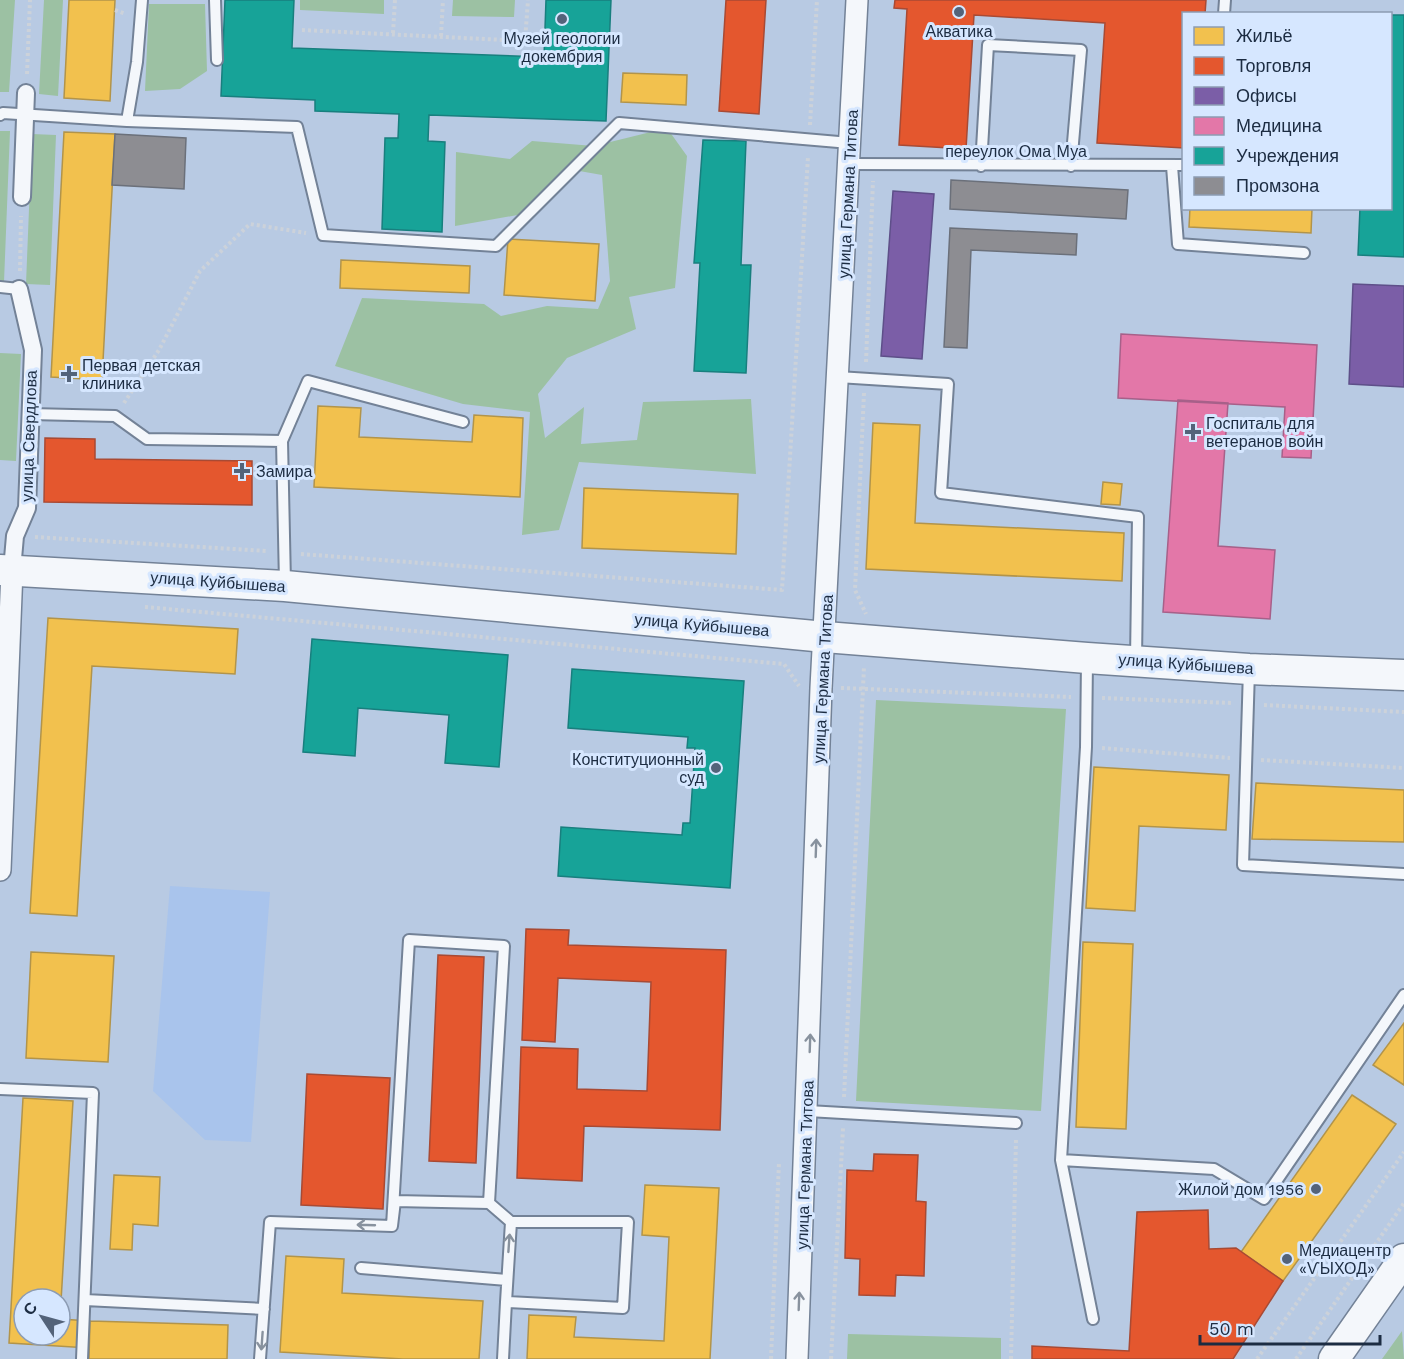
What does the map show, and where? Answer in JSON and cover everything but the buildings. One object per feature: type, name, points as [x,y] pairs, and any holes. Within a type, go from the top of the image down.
[{"type":"main road","name":"улица Куйбышева","points":[[6,570],[285,586],[825,637],[1087,658],[1249,669],[1404,675]]},
{"type":"main road","points":[[1334,1359],[1404,1259]]},
{"type":"street","name":"улица Германа Титова","points":[[797,1359],[821,688],[857,0]]},
{"type":"street","points":[[22,197],[26,93]]},
{"type":"street","name":"улица Свердлова","points":[[0,870],[6,570],[15,536],[27,508],[33,350],[19,289]]},
{"type":"lane","points":[[127,121],[137,62],[142,0]]},
{"type":"lane","points":[[215,0],[217,60]]},
{"type":"lane","points":[[981,165],[988,45],[1081,50],[1071,166]]},
{"type":"lane","points":[[0,115],[3,113],[127,121],[297,127],[323,235]]},
{"type":"lane","name":"переулок Ома Муа","points":[[323,235],[496,246],[619,123],[809,140],[850,153],[874,165],[1182,165]]},
{"type":"lane","points":[[1172,166],[1178,244],[1304,253]]},
{"type":"lane","points":[[0,287],[19,289]]},
{"type":"lane","points":[[838,378],[948,384],[941,493],[1138,517],[1136,660]]},
{"type":"lane","points":[[285,586],[282,441],[308,381],[463,422]]},
{"type":"lane","points":[[30,414],[115,416],[147,439],[282,441]]},
{"type":"lane","points":[[1087,658],[1086,747],[1061,1160],[1093,1319]]},
{"type":"lane","points":[[1249,669],[1243,865],[1404,874]]},
{"type":"lane","points":[[260,1359],[270,1222],[392,1226],[409,940],[504,946],[489,1203]]},
{"type":"lane","points":[[1061,1160],[1214,1169],[1264,1199],[1404,995]]},
{"type":"lane","points":[[0,1089],[93,1093],[82,1359]]},
{"type":"lane","points":[[807,1111],[1016,1123]]},
{"type":"lane","points":[[395,1201],[489,1203],[511,1222],[628,1222],[623,1308],[506,1302]]},
{"type":"lane","points":[[503,1359],[511,1222]]},
{"type":"lane","points":[[361,1268],[507,1280]]},
{"type":"lane","points":[[85,1300],[264,1309]]},
{"type":"path","points":[[26,93],[30,0]]},
{"type":"path","points":[[393,33],[395,0]]},
{"type":"path","points":[[441,36],[443,0]]},
{"type":"path","points":[[302,30],[525,40],[528,0]]},
{"type":"path","points":[[15,536],[284,552],[782,590],[817,0]]},
{"type":"path","points":[[866,612],[855,590],[874,165]]},
{"type":"path","points":[[20,272],[21,219]]},
{"type":"path","points":[[115,416],[159,350],[200,272],[250,224],[323,235]]},
{"type":"path","points":[[142,607],[784,664],[800,687],[1086,697],[1404,712]]},
{"type":"path","points":[[831,1359],[863,688]]},
{"type":"path","points":[[1011,1359],[1016,1123]]},
{"type":"path","points":[[1257,1359],[1404,1152]]},
{"type":"path","points":[[1296,1359],[1404,1203]]},
{"type":"shaded area","points":[[170,886],[270,892],[251,1142],[205,1140],[153,1091]]},
{"type":"green space","points":[[0,0],[15,0],[9,92],[0,92]]},
{"type":"green space","points":[[44,0],[63,0],[58,96],[39,94]]},
{"type":"green space","points":[[300,0],[384,0],[384,14],[300,10]]},
{"type":"green space","points":[[453,0],[515,0],[514,17],[452,16]]},
{"type":"green space","points":[[149,4],[205,4],[207,71],[180,89],[145,91]]},
{"type":"green space","points":[[667,128],[687,156],[675,288],[629,297],[636,329],[567,358],[538,394],[545,438],[584,407],[581,444],[637,440],[643,402],[751,399],[756,474],[579,462],[559,530],[522,535],[530,412],[463,404],[335,366],[362,298],[484,304],[501,316],[547,306],[598,309],[610,281],[602,175],[568,169],[523,214],[455,226],[456,152],[510,159],[532,141],[594,146]]},
{"type":"green space","points":[[0,131],[10,131],[4,282],[0,282]]},
{"type":"green space","points":[[32,134],[56,135],[50,285],[26,284]]},
{"type":"green space","points":[[0,353],[21,354],[16,461],[0,460]]},
{"type":"green space","points":[[876,700],[1066,709],[1041,1111],[856,1101]]},
{"type":"green space","points":[[1402,1331],[1404,1359],[1382,1359]]},
{"type":"green space","points":[[848,1334],[1001,1338],[1001,1359],[847,1359]]},
{"type":"place","name":"Акватика","points":[[959,12]]},
{"type":"place","name":"Музей геологии докембрия","points":[[562,19]]},
{"type":"place","name":"Первая детская клиника","points":[[69,374]]},
{"type":"place","name":"Госпиталь для ветеранов войн","points":[[1193,432]]},
{"type":"place","name":"Замира","points":[[242,471]]},
{"type":"place","name":"Конституционный суд","points":[[716,768]]},
{"type":"place","name":"Жилой дом 1956","points":[[1316,1189]]},
{"type":"place","name":"Медиацентр «ѴЫХОД»","points":[[1287,1259]]}]
